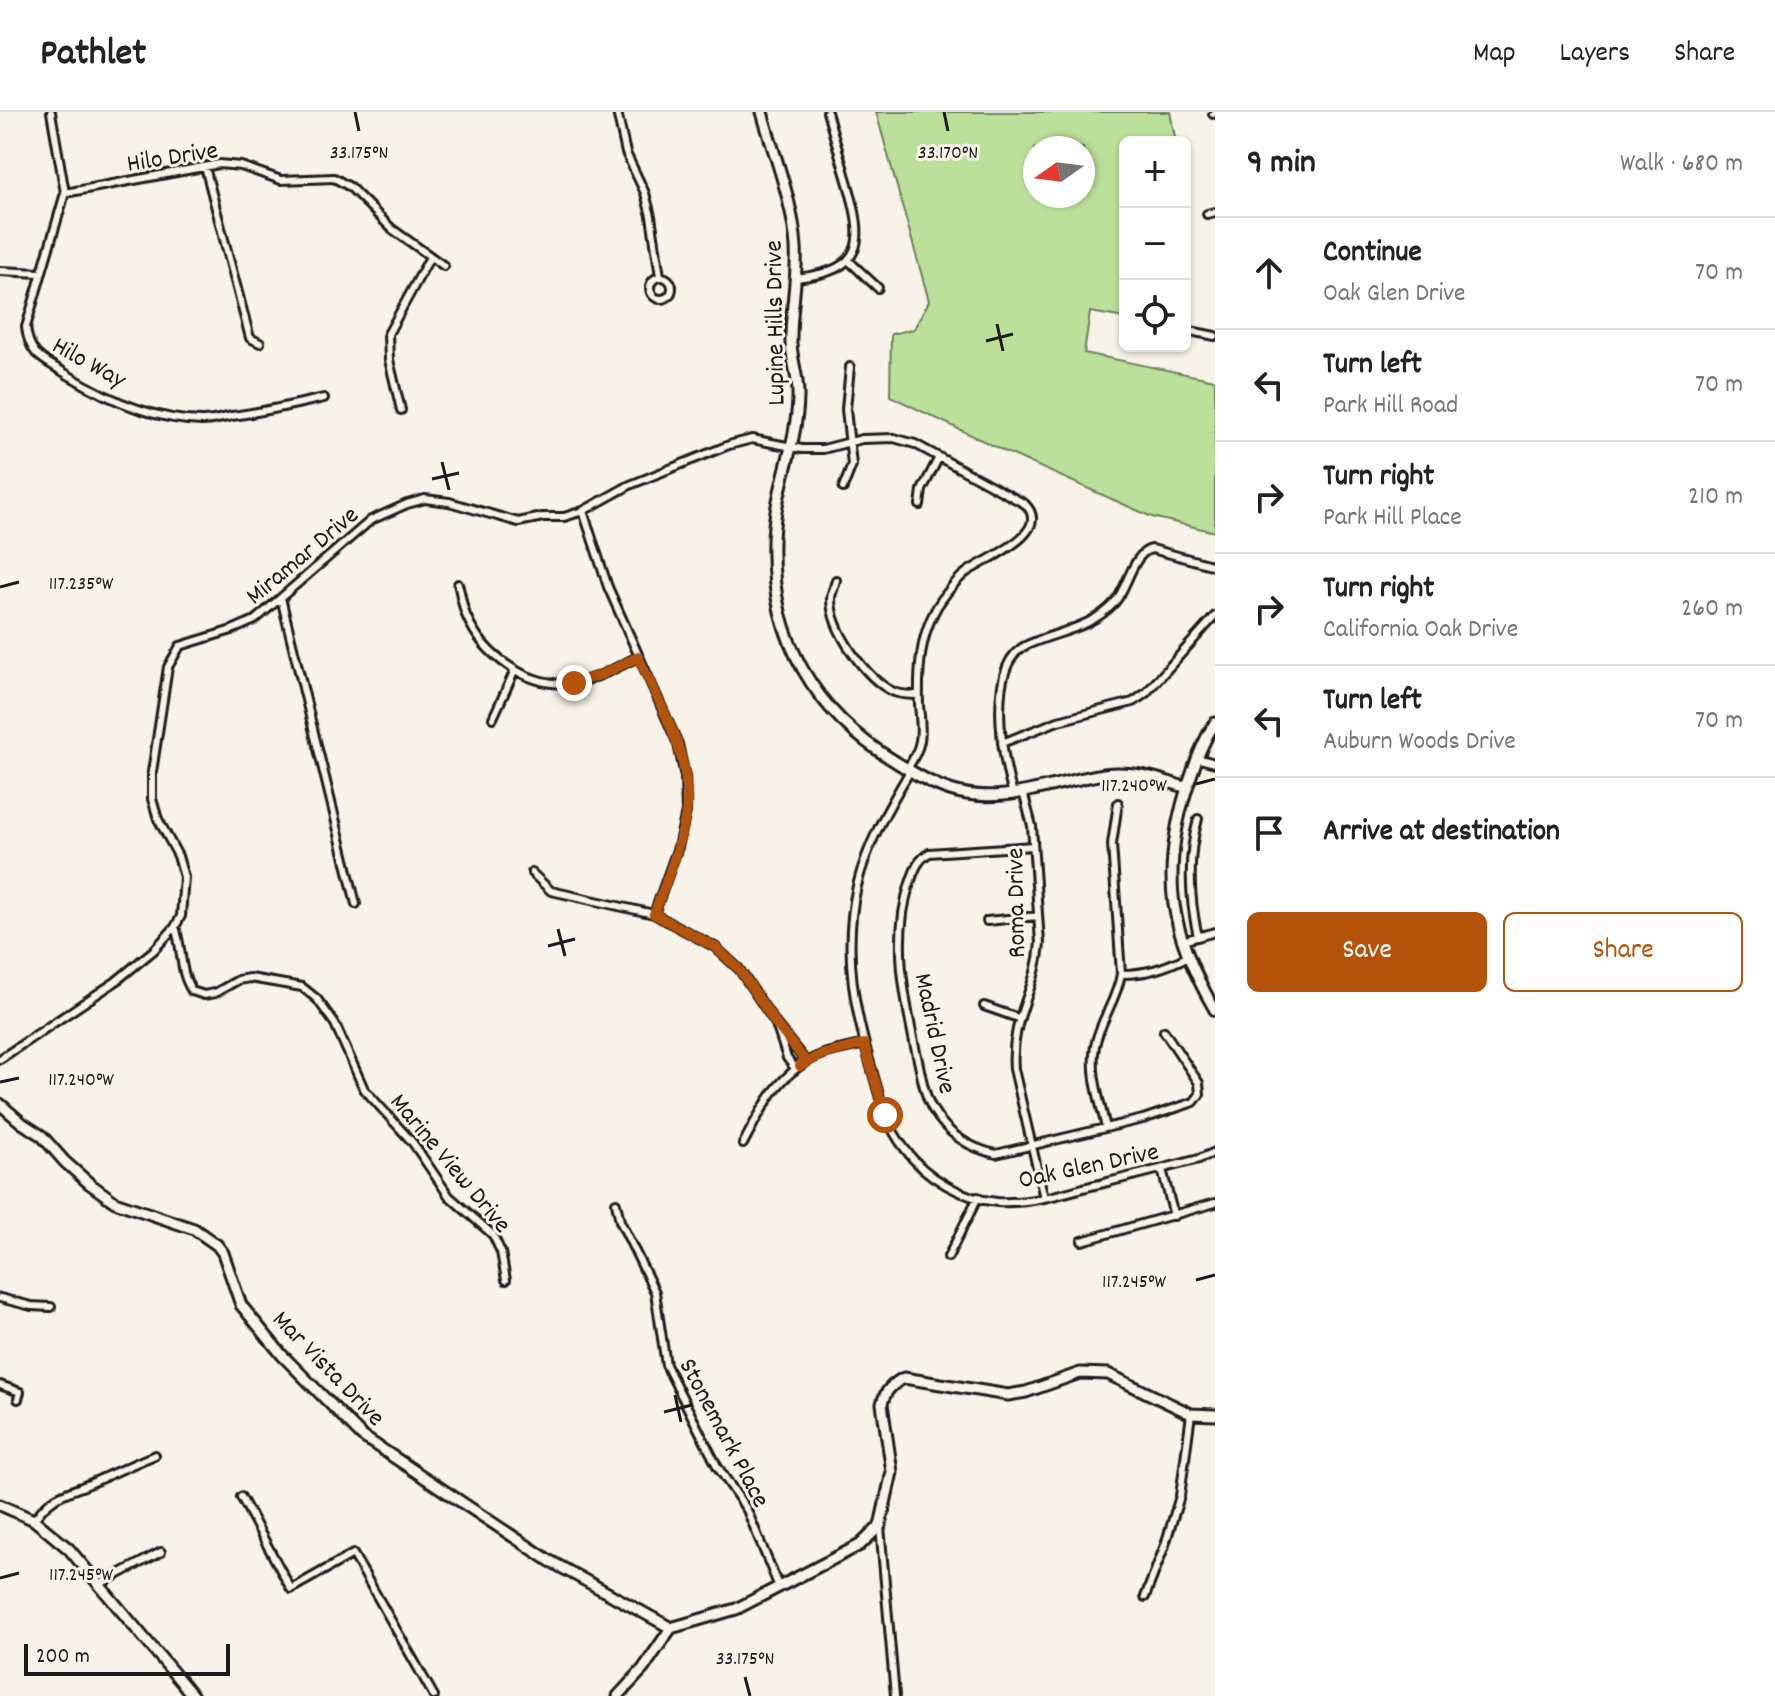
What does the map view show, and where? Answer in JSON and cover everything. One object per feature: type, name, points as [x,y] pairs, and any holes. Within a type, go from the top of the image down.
[{"type":"street","name":"Hilo Way","points":[[51,112],[65,193],[26,327],[31,349],[42,359],[112,400],[173,417],[207,421],[324,398]]},
{"type":"street","points":[[617,112],[626,153],[645,193],[660,276]]},
{"type":"street","name":"Lupine Hills Drive","points":[[762,112],[791,211],[796,247],[791,326],[798,397],[776,506],[772,542],[775,581],[790,641],[811,684],[829,710],[870,747],[949,790],[985,797],[1018,794],[1106,774],[1138,774],[1187,788]]},
{"type":"street","points":[[796,278],[833,271],[848,260],[857,245],[859,226],[827,112]]},
{"type":"street","name":"Hilo Drive","points":[[65,193],[219,164],[241,166],[281,180],[334,178],[350,187],[392,229],[444,266]]},
{"type":"street","points":[[205,167],[250,338],[260,343]]},
{"type":"street","points":[[401,410],[389,360],[388,334],[430,257]]},
{"type":"street","points":[[848,260],[878,288]]},
{"type":"street","points":[[0,271],[40,273]]},
{"type":"street","points":[[1191,331],[1215,336]]},
{"type":"street","points":[[843,488],[852,465],[846,409],[850,367]]},
{"type":"street","name":"Miramar Drive","points":[[175,927],[181,916],[184,877],[178,856],[158,819],[152,799],[152,772],[168,667],[180,646],[255,620],[371,520],[425,499],[449,502],[518,522],[564,517],[583,511],[630,485],[729,445],[752,439],[823,449],[862,439],[894,438],[915,444],[939,457]]},
{"type":"street","points":[[920,505],[922,490],[939,457]]},
{"type":"street","name":"Oak Glen Drive","points":[[939,457],[1025,504],[1032,516],[1032,525],[1020,539],[964,574],[939,604],[919,657],[921,739],[909,770],[865,857],[857,888],[850,940],[850,974],[864,1044],[885,1115],[902,1146],[925,1170],[947,1185],[996,1202],[1044,1198],[1162,1169],[1215,1152]]},
{"type":"street","points":[[583,511],[608,587],[678,744],[685,777],[686,812],[678,847],[654,914]]},
{"type":"street","name":"Roma Drive","points":[[1044,1198],[1014,1069],[1018,1018],[1039,962],[1038,916],[1032,826],[1004,765],[1003,676],[1016,652],[1025,645],[1079,628],[1115,602],[1138,557],[1146,550],[1215,566]]},
{"type":"street","points":[[836,580],[831,599],[838,623],[859,663],[879,684],[894,692],[919,695]]},
{"type":"street","points":[[458,584],[466,615],[486,646],[515,670],[539,680],[574,683],[603,674],[638,657]]},
{"type":"street","points":[[281,598],[356,904]]},
{"type":"street","points":[[1002,743],[1058,721],[1133,702],[1146,693],[1215,616]]},
{"type":"street","points":[[493,718],[515,670]]},
{"type":"street","points":[[1215,723],[1196,758],[1187,788],[1172,844],[1171,883],[1187,957],[1215,1010]]},
{"type":"street","points":[[1196,758],[1215,763]]},
{"type":"street","points":[[1106,1128],[1095,1082],[1096,1045],[1121,974],[1112,844],[1118,803]]},
{"type":"street","points":[[1198,819],[1189,864],[1191,905],[1198,937]]},
{"type":"street","name":"Madrid Drive","points":[[1033,846],[975,851],[940,850],[921,858],[905,900],[900,938],[907,1012],[926,1094],[943,1124],[958,1139],[979,1150],[996,1154],[1106,1128],[1194,1102],[1200,1094],[1199,1083],[1164,1031]]},
{"type":"street","points":[[532,873],[551,891],[654,914],[723,954],[747,980],[804,1059],[769,1095],[743,1144]]},
{"type":"street","points":[[987,921],[1038,916]]},
{"type":"street","points":[[2,1056],[115,982],[154,950],[175,927]]},
{"type":"street","name":"Marine View Drive","points":[[175,927],[184,979],[192,991],[204,995],[215,993],[238,980],[250,978],[302,987],[317,999],[335,1024],[364,1089],[413,1143],[449,1196],[493,1235],[501,1252],[506,1280]]},
{"type":"street","points":[[1182,941],[1215,932]]},
{"type":"street","points":[[1121,974],[1145,974],[1187,957]]},
{"type":"street","points":[[984,1006],[1018,1018]]},
{"type":"street","points":[[776,1024],[787,1058],[797,1066]]},
{"type":"street","points":[[797,1066],[821,1055],[864,1044]]},
{"type":"street","name":"Mar Vista Drive","points":[[0,1104],[42,1136],[65,1162],[115,1202],[194,1229],[217,1245],[223,1253],[241,1305],[282,1355],[362,1436],[550,1561],[671,1628]]},
{"type":"street","points":[[1162,1169],[1174,1216]]},
{"type":"street","points":[[948,1257],[978,1197]]},
{"type":"street","name":"Stonemark Place","points":[[616,1203],[620,1221],[655,1292],[666,1365],[717,1466],[747,1510],[779,1587]]},
{"type":"street","points":[[1082,1241],[1215,1203]]},
{"type":"street","points":[[0,1298],[31,1306],[51,1307]]},
{"type":"street","points":[[895,1696],[880,1526],[892,1472],[882,1404],[884,1395],[893,1384],[904,1378],[1008,1395],[1080,1373],[1099,1372],[1191,1414],[1215,1415]]},
{"type":"street","points":[[0,1385],[20,1392],[18,1399]]},
{"type":"street","points":[[1145,1597],[1180,1496],[1191,1414]]},
{"type":"street","points":[[34,1520],[52,1498],[61,1493],[95,1482],[155,1455]]},
{"type":"street","points":[[241,1497],[291,1589],[353,1554],[434,1696]]},
{"type":"street","points":[[0,1505],[34,1520],[69,1549],[193,1696]]},
{"type":"street","points":[[618,1696],[643,1669],[671,1628],[736,1609],[860,1545],[880,1526]]},
{"type":"street","points":[[98,1585],[161,1552]]},
{"type":"green space","points":[[876,112],[1170,112],[1175,136],[1119,136],[1119,317],[1090,312],[1084,353],[1215,380],[1215,532],[1152,517],[890,396],[891,334],[914,329],[929,301]]},
{"type":"route","points":[[574,683],[603,674],[638,657],[678,744],[685,777],[686,812],[678,847],[654,914],[715,947],[739,969],[804,1059],[800,1066],[821,1055],[864,1044],[885,1115]]}]
